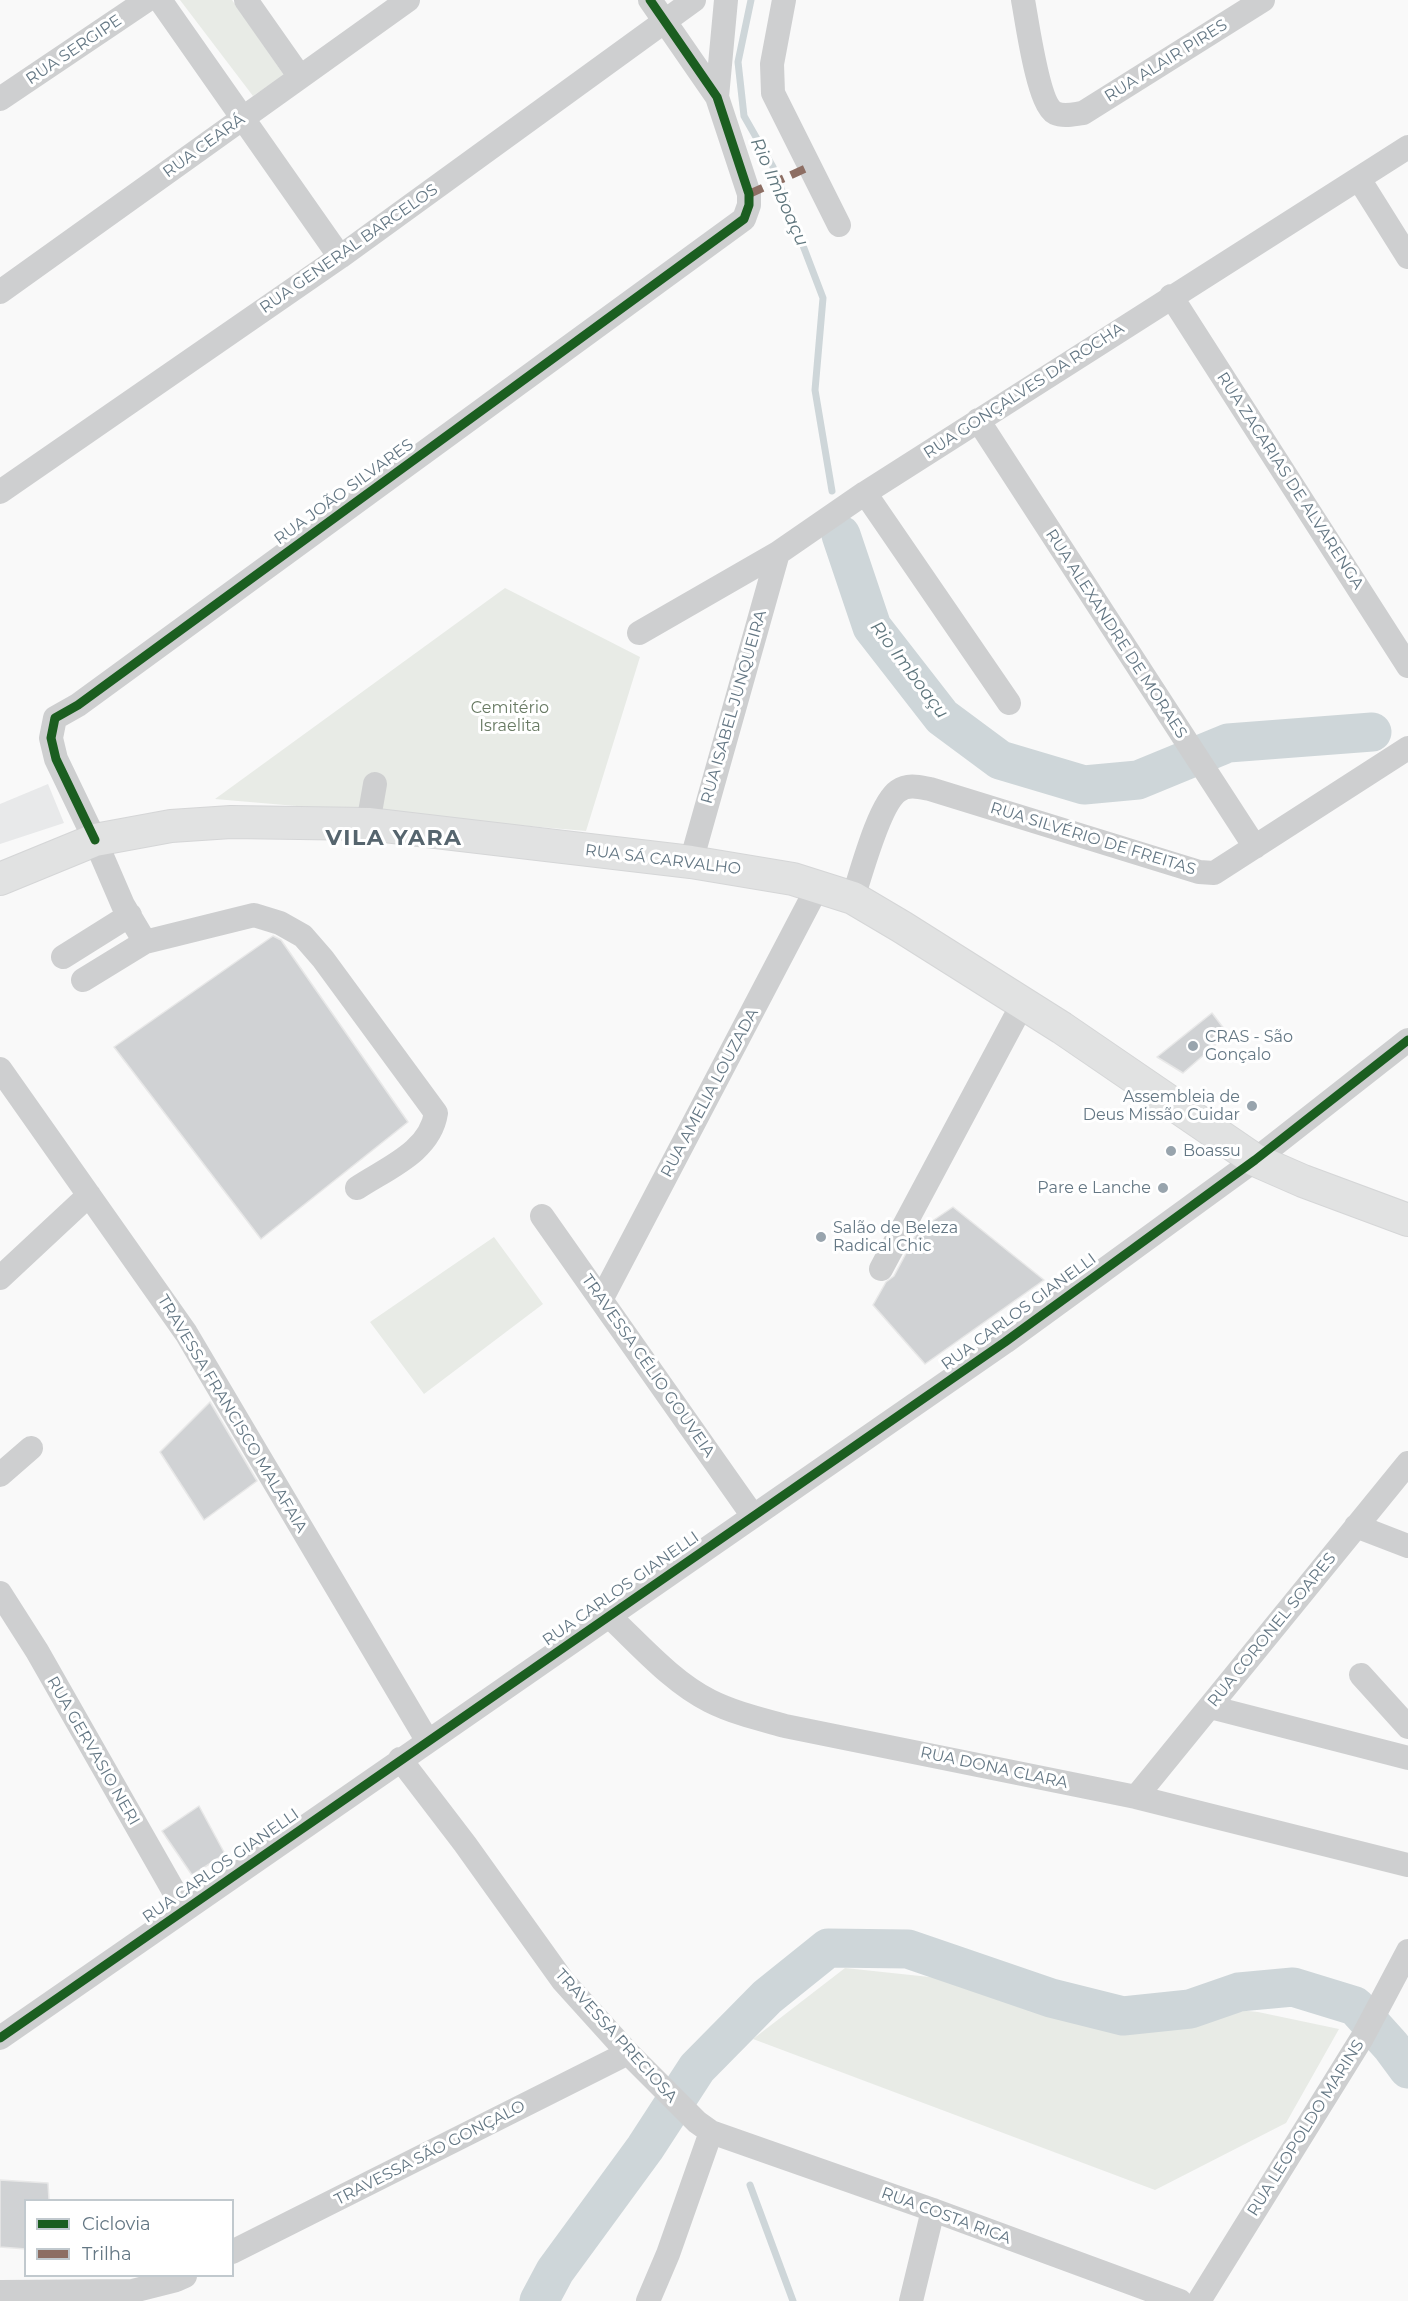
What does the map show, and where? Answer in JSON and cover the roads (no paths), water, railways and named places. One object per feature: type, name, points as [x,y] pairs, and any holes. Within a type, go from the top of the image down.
[{"type":"main road","name":"RUA SÁ CARVALHO","points":[[0,879],[95,840],[171,826],[231,822],[368,824],[691,862],[764,873],[818,886],[853,898],[1023,1003],[1255,1160],[1294,1178],[1408,1220]]},
{"type":"street","name":"RUA SERGIPE","points":[[0,99],[147,0]]},
{"type":"street","points":[[160,0],[339,257]]},
{"type":"street","points":[[246,0],[300,77]]},
{"type":"street","name":"RUA CEARÁ","points":[[0,292],[408,0]]},
{"type":"street","points":[[650,0],[717,97]]},
{"type":"street","name":"RUA GENERAL BARCELOS","points":[[0,492],[339,257],[694,0]]},
{"type":"street","points":[[717,97],[726,0]]},
{"type":"street","points":[[784,0],[772,64],[773,93],[839,225]]},
{"type":"street","name":"RUA ALAIR PIRES","points":[[1023,0],[1045,101],[1054,112],[1066,116],[1083,112],[1263,0]]},
{"type":"street","name":"RUA JOÃO SILVARES","points":[[95,840],[56,759],[51,738],[55,718],[87,698],[744,219],[749,205],[749,194],[717,97]]},
{"type":"street","name":"RUA GONÇALVES DA ROCHA","points":[[639,633],[778,553],[978,420],[1408,147]]},
{"type":"street","points":[[1359,179],[1408,257]]},
{"type":"street","name":"RUA ZACARIAS DE ALVARENGA","points":[[1171,296],[1408,666]]},
{"type":"street","name":"RUA ALEXANDRE DE MORAES","points":[[978,420],[1255,848]]},
{"type":"street","points":[[865,493],[1009,703]]},
{"type":"street","name":"RUA ISABEL JUNQUEIRA","points":[[691,862],[778,553]]},
{"type":"street","name":"RUA SILVÉRIO DE FREITAS","points":[[853,898],[883,810],[897,791],[911,786],[930,789],[1207,874],[1220,871],[1408,748]]},
{"type":"street","points":[[368,824],[375,784]]},
{"type":"street","points":[[95,840],[123,905],[145,942]]},
{"type":"street","name":"RUA AMELIA LOUZADA","points":[[601,1300],[818,886]]},
{"type":"street","points":[[63,957],[130,915]]},
{"type":"street","points":[[83,980],[145,942],[254,915],[280,923],[303,936],[323,959],[436,1113],[430,1133],[417,1149],[357,1188]]},
{"type":"street","points":[[881,1269],[1023,1003]]},
{"type":"street","name":"RUA CARLOS GIANELLI","points":[[0,2038],[427,1740],[1005,1342],[1255,1160],[1408,1040]]},
{"type":"street","name":"TRAVESSA FRANCISCO MALAFAIA","points":[[0,1069],[186,1333],[427,1740]]},
{"type":"street","points":[[0,1278],[89,1195]]},
{"type":"street","name":"TRAVESSA CÉLIO GOUVEIA","points":[[542,1216],[753,1516]]},
{"type":"street","points":[[0,1475],[31,1448]]},
{"type":"street","name":"RUA CORONEL SOARES","points":[[1137,1797],[1408,1463]]},
{"type":"street","points":[[1356,1526],[1408,1546]]},
{"type":"street","name":"RUA GERVASIO NERI","points":[[0,1593],[37,1651],[184,1909]]},
{"type":"street","name":"RUA DONA CLARA","points":[[609,1616],[684,1685],[709,1701],[732,1711],[785,1726],[1137,1797],[1408,1865]]},
{"type":"street","points":[[1361,1675],[1408,1727]]},
{"type":"street","points":[[1210,1707],[1408,1758]]},
{"type":"street","name":"TRAVESSA PRECIOSA","points":[[400,1759],[465,1844],[563,1981],[628,2053],[704,2127]]},
{"type":"street","name":"RUA LEOPOLDO MARINS","points":[[1199,2301],[1362,2038],[1408,1951]]},
{"type":"street","name":"TRAVESSA SÃO GONÇALO","points":[[234,2251],[628,2053]]},
{"type":"street","points":[[648,2301],[668,2254],[704,2127]]},
{"type":"street","name":"RUA COSTA RICA","points":[[704,2127],[1180,2301]]},
{"type":"street","points":[[911,2301],[933,2210]]},
{"type":"street","points":[[0,2292],[133,2291],[182,2277]]},
{"type":"waterway","name":"Rio Imboaçu","points":[[751,0],[738,62],[744,116],[773,167],[823,298],[815,390],[832,491]]},
{"type":"waterway","name":"Rio Imboaçu","points":[[841,535],[872,627],[942,717],[1000,760],[1084,785],[1138,780],[1228,743],[1372,732]]},
{"type":"waterway","points":[[539,2301],[555,2271],[645,2148],[697,2068],[767,1997],[828,1948],[908,1949],[1051,1998],[1123,2016],[1190,2009],[1239,1992],[1293,1987],[1355,2006],[1408,2069]]},
{"type":"waterway","points":[[704,2061],[710,2075]]},
{"type":"waterway","points":[[750,2185],[793,2301]]},
{"type":"place","name":"CRAS - São Gonçalo","points":[[1193,1046]]},
{"type":"place","name":"Assembleia de Deus Missão Cuidar","points":[[1252,1106]]},
{"type":"place","name":"Boassu","points":[[1171,1151]]},
{"type":"place","name":"Pare e Lanche","points":[[1163,1188]]},
{"type":"place","name":"Salão de Beleza Radical Chic","points":[[821,1237]]},
{"type":"district","name":"VILA YARA","points":[[394,839]]},
{"type":"park label","name":"Cemitério Israelita","points":[[510,717]]}]
